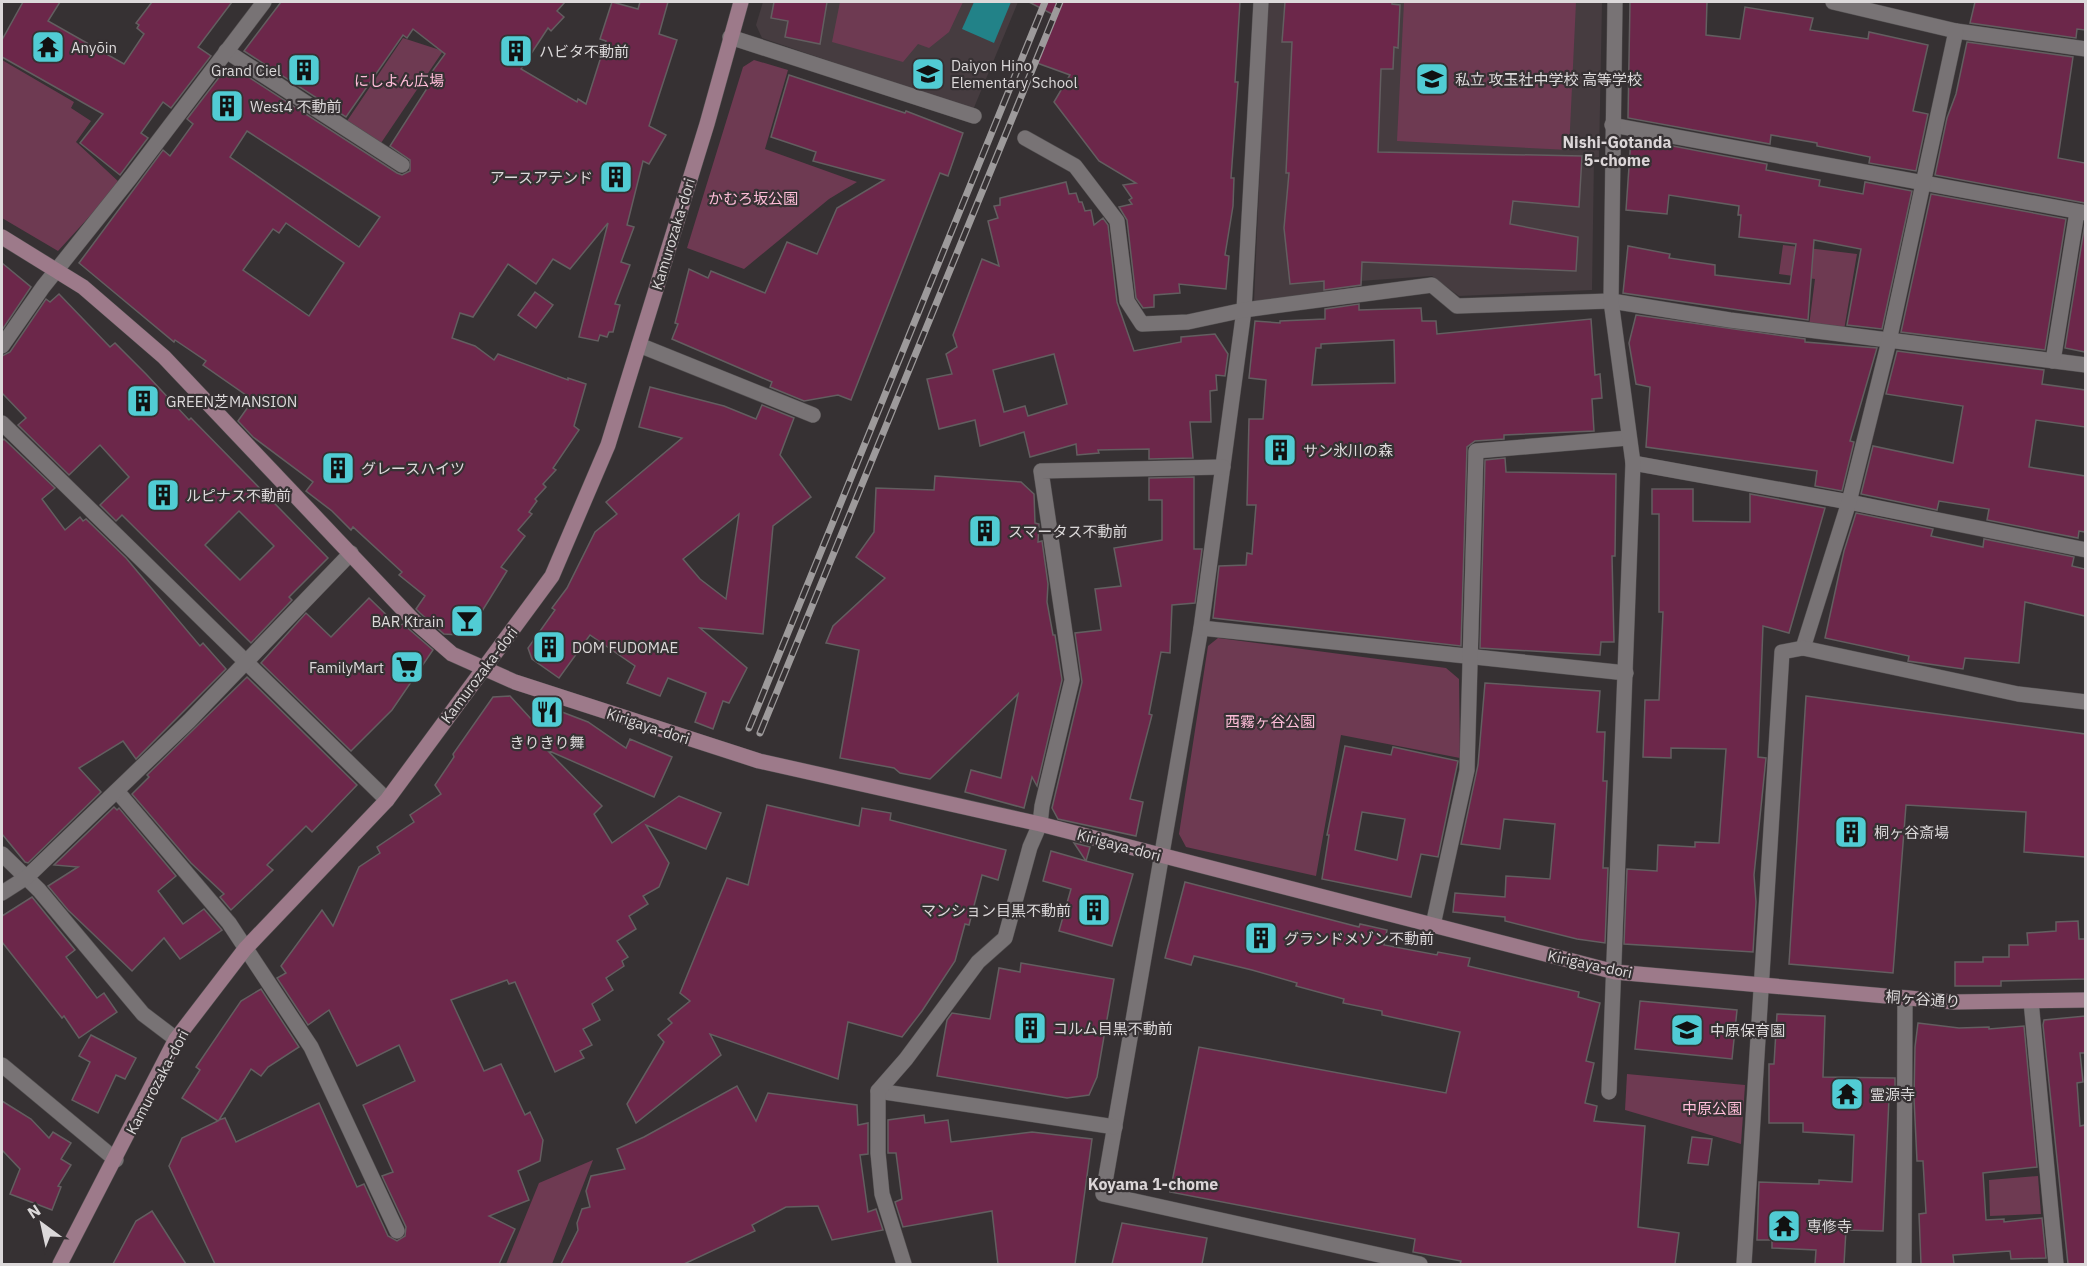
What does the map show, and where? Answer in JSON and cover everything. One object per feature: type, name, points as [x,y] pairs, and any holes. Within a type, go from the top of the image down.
[{"type":"street","points":[[2,346],[56,271],[131,177],[264,2]]},
{"type":"street","name":"Kamurozaka-dori","points":[[60,1264],[177,1039],[245,949],[387,800],[552,576],[608,445],[741,2]]},
{"type":"street","points":[[1261,2],[1244,310],[1201,628],[1103,1194],[1420,1264]]},
{"type":"street","points":[[1609,1092],[1633,463],[1611,301],[1615,2]]},
{"type":"street","points":[[1833,2],[1956,31],[2085,49]]},
{"type":"street","points":[[1803,648],[1850,502],[1889,341],[1956,31]]},
{"type":"street","points":[[730,38],[974,116]]},
{"type":"street","points":[[226,51],[402,165]]},
{"type":"street","points":[[1612,125],[2081,213],[2054,361]]},
{"type":"street","points":[[1025,138],[1076,166],[1118,222],[1127,301],[1142,324],[1188,322],[1244,310],[1432,285],[1457,306],[1611,301],[1730,321],[2085,365]]},
{"type":"street","name":"Kirigaya-dori","points":[[2,237],[83,287],[164,357],[413,620],[452,654],[515,682],[759,761],[1040,824],[1615,972],[1762,986]]},
{"type":"street","points":[[639,345],[813,414]]},
{"type":"street","points":[[2,423],[387,800]]},
{"type":"street","points":[[1432,925],[1467,770],[1476,451],[1628,438]]},
{"type":"street","points":[[1633,463],[1850,502],[2085,550]]},
{"type":"street","points":[[904,1264],[882,1194],[878,1153],[878,1091],[906,1059],[978,962],[1005,938],[1030,847],[1040,824],[1042,806],[1072,680],[1041,471],[1222,467]]},
{"type":"street","points":[[2,893],[27,877],[117,790],[248,662],[351,553]]},
{"type":"street","points":[[1201,628],[1626,673]]},
{"type":"street","points":[[1744,1264],[1782,652],[1803,648],[2018,694],[2085,702]]},
{"type":"street","points":[[117,790],[229,923],[311,1047],[397,1231]]},
{"type":"street","points":[[2,854],[27,877],[143,1014],[177,1039]]},
{"type":"street","name":"桐ヶ谷通り","points":[[1762,986],[1954,1002],[2085,1000]]},
{"type":"street","points":[[1904,1264],[1905,999]]},
{"type":"street","points":[[2031,1001],[2056,1264]]},
{"type":"street","points":[[2,1065],[116,1160]]},
{"type":"street","points":[[878,1091],[1115,1126]]},
{"type":"shaded area","name":"Daiyon Hino Elementary School","points":[[763,2],[1018,2],[973,110],[762,38],[756,25]]},
{"type":"shaded area","name":"私立 攻玉社中学校 高等学校","points":[[1267,2],[1602,2],[1599,157],[1594,158],[1592,290],[1459,296],[1432,276],[1359,281],[1359,286],[1254,302]]},
{"type":"green space","points":[[840,2],[963,2],[949,32],[929,48],[918,44],[903,62],[832,42]]},
{"type":"green space","points":[[1404,2],[1576,2],[1569,150],[1397,141]]},
{"type":"green space","name":"にしよん広場","points":[[403,38],[443,51],[381,143],[347,121]]},
{"type":"green space","points":[[2,60],[74,102],[71,108],[91,121],[76,142],[120,183],[58,251],[2,218]]},
{"type":"green space","name":"かむろ坂公園","points":[[754,60],[788,70],[765,149],[857,182],[829,199],[744,269],[687,248],[743,67]]},
{"type":"green space","points":[[1783,245],[1857,254],[1844,330],[1809,326],[1815,279],[1779,274]]},
{"type":"green space","name":"西霧ヶ谷公園","points":[[1218,638],[1446,668],[1459,679],[1460,758],[1341,735],[1316,876],[1186,847],[1179,834],[1208,646]]},
{"type":"green space","name":"中原公園","points":[[1627,1074],[1745,1085],[1741,1144],[1625,1110]]},
{"type":"green space","points":[[593,1160],[552,1264],[506,1264],[539,1183]]},
{"type":"green space","points":[[2038,1176],[2041,1214],[1990,1216],[1989,1180]]},
{"type":"water","points":[[974,2],[1011,2],[994,43],[962,29]]},
{"type":"building","points":[[23,2],[60,2],[48,21],[124,64],[144,34],[137,28],[139,25],[136,23],[152,2],[232,2],[198,47],[211,56],[171,108],[163,102],[141,133],[148,138],[120,175],[80,143],[103,114],[2,57],[2,40]]},
{"type":"building","points":[[281,2],[565,2],[557,11],[564,17],[551,31],[548,28],[521,69],[577,102],[578,99],[586,104],[606,41],[600,39],[612,2],[638,9],[640,2],[668,2],[659,34],[677,40],[649,126],[666,135],[649,164],[643,161],[627,225],[634,227],[621,262],[630,265],[615,304],[620,305],[613,332],[609,332],[607,337],[600,335],[598,341],[579,337],[608,223],[570,269],[553,259],[536,284],[508,264],[473,317],[460,313],[452,338],[475,346],[494,360],[498,354],[568,380],[568,378],[586,384],[574,426],[579,430],[553,468],[556,470],[543,484],[546,487],[535,499],[537,501],[529,512],[532,514],[518,530],[525,536],[501,567],[507,571],[471,629],[468,627],[461,635],[444,634],[420,613],[416,609],[425,596],[399,575],[402,572],[353,527],[351,530],[332,511],[306,491],[313,482],[253,437],[238,421],[253,400],[203,365],[206,361],[175,340],[174,342],[79,263],[163,150],[170,156],[193,124],[187,119],[227,67],[231,70],[233,67],[397,173],[402,175],[410,171],[410,160],[390,146],[435,76],[431,73],[445,54],[413,29],[407,38],[403,35],[346,117],[244,51]],"holes":[[[247,131],[380,217],[359,247],[230,157]],[[286,223],[344,263],[309,316],[243,270],[273,229],[279,233]]]},
{"type":"building","points":[[774,2],[827,2],[820,44],[785,37],[788,21],[771,18]]},
{"type":"building","points":[[1029,2],[1240,2],[1235,82],[1238,82],[1231,178],[1234,178],[1233,206],[1225,255],[1229,256],[1226,289],[1179,284],[1180,293],[1154,295],[1154,307],[1143,308],[1136,298],[1127,220],[1119,207],[1132,204],[1129,200],[1132,198],[1123,185],[1136,183],[1099,161],[1054,102],[1070,75],[1037,63],[1056,16]]},
{"type":"building","points":[[1285,2],[1392,2],[1392,4],[1400,5],[1398,48],[1394,47],[1393,69],[1381,69],[1378,152],[1582,156],[1579,207],[1513,201],[1510,224],[1578,237],[1576,271],[1362,262],[1361,285],[1324,290],[1324,281],[1290,284],[1284,228],[1289,173],[1286,173],[1292,42],[1282,42]]},
{"type":"building","points":[[1630,2],[1707,2],[1706,35],[1740,39],[1745,7],[1813,18],[1810,30],[1868,39],[1869,32],[1928,45],[1913,111],[1928,114],[1916,171],[1869,163],[1870,157],[1817,146],[1817,143],[1771,135],[1770,144],[1628,118]]},
{"type":"building","points":[[1975,2],[2085,2],[2085,30],[2077,29],[2076,38],[1970,23]]},
{"type":"building","points":[[1967,42],[2073,57],[2058,158],[2085,163],[2085,203],[1935,175]]},
{"type":"building","points":[[789,75],[905,113],[906,111],[963,133],[948,176],[940,173],[851,400],[838,395],[804,401],[770,387],[772,382],[672,339],[678,324],[675,323],[689,269],[708,278],[711,271],[765,293],[787,242],[817,254],[837,208],[884,180],[813,161],[816,152],[771,137]]},
{"type":"building","points":[[1631,138],[1767,164],[1766,170],[1820,180],[1819,186],[1863,194],[1865,182],[1912,191],[1882,329],[1847,325],[1861,249],[1814,240],[1808,320],[1623,293],[1628,246],[1670,254],[1669,258],[1715,265],[1715,275],[1790,284],[1796,244],[1739,237],[1741,215],[1738,215],[1739,206],[1669,195],[1667,214],[1626,210]]},
{"type":"building","points":[[1066,182],[1069,194],[1076,193],[1085,211],[1091,210],[1094,225],[1103,218],[1108,225],[1117,302],[1134,351],[1181,342],[1181,337],[1215,334],[1228,354],[1225,376],[1216,375],[1217,390],[1210,391],[1211,422],[1190,422],[1193,458],[1149,459],[1149,449],[1098,450],[1099,453],[1077,455],[1076,444],[1030,457],[1024,432],[980,446],[975,420],[939,429],[927,379],[952,374],[946,354],[957,347],[953,335],[982,259],[999,266],[988,221],[998,218],[994,206],[1000,205],[1000,198]],"holes":[[[1054,354],[1067,404],[1028,416],[1025,406],[1004,412],[993,370]]]},
{"type":"building","points":[[1931,194],[2066,219],[2045,350],[1901,332]]},
{"type":"building","points":[[2085,223],[2085,352],[2065,348]]},
{"type":"building","points":[[2,263],[31,287],[2,330]]},
{"type":"building","points":[[535,292],[553,305],[536,328],[518,315]]},
{"type":"building","points":[[59,294],[110,347],[115,343],[328,558],[289,597],[292,600],[251,643],[122,515],[116,521],[100,505],[129,477],[100,445],[69,475],[18,425],[26,418],[2,393],[2,356],[10,352],[46,299],[50,302]],"holes":[[[239,511],[274,546],[240,580],[205,545]]]},
{"type":"building","points":[[1359,304],[1359,310],[1421,308],[1422,321],[1436,321],[1437,334],[1591,319],[1595,375],[1600,374],[1602,398],[1592,399],[1594,431],[1504,435],[1504,439],[1475,441],[1467,447],[1461,646],[1213,618],[1219,566],[1246,565],[1247,553],[1252,554],[1256,505],[1247,505],[1249,419],[1263,419],[1266,380],[1249,378],[1255,321],[1280,323],[1280,321],[1325,319],[1325,309]],"holes":[[[1394,340],[1395,383],[1312,385],[1316,348],[1321,348],[1321,344]]]},
{"type":"building","points":[[1636,315],[1805,339],[1805,342],[1877,348],[1850,441],[1854,442],[1842,491],[1815,486],[1817,471],[1646,447],[1650,387],[1636,384],[1629,343]]},
{"type":"building","points":[[1897,351],[2044,370],[2042,384],[2085,390],[2085,427],[2036,420],[2029,467],[2085,476],[2085,532],[2079,531],[2078,538],[1987,520],[1989,509],[1939,501],[1937,510],[1861,494],[1873,446],[1953,463],[1963,406],[1886,394]]},
{"type":"building","points":[[650,387],[724,406],[756,419],[762,405],[794,418],[780,455],[811,497],[773,526],[763,634],[700,628],[747,668],[729,703],[723,701],[713,729],[695,722],[706,693],[668,678],[660,696],[627,683],[635,666],[590,635],[559,678],[532,659],[528,648],[555,610],[552,608],[567,588],[595,532],[617,514],[606,502],[682,438],[639,427]],"holes":[[[739,514],[726,599],[700,579],[683,559]]]},
{"type":"building","points":[[4,439],[55,488],[42,499],[65,530],[80,517],[83,521],[86,519],[126,558],[200,646],[203,643],[226,669],[136,759],[123,741],[79,768],[101,792],[28,863],[2,834],[2,441]]},
{"type":"building","points":[[1505,458],[1506,472],[1616,474],[1615,556],[1612,556],[1614,642],[1601,642],[1600,655],[1480,648],[1485,460]]},
{"type":"building","points":[[935,476],[1021,482],[1034,494],[1035,523],[1039,524],[1038,542],[1042,541],[1048,584],[1047,602],[1062,680],[1037,786],[1032,777],[1024,808],[965,792],[971,770],[1001,778],[1018,694],[930,779],[900,773],[894,768],[840,758],[859,650],[826,643],[833,626],[885,578],[856,557],[874,532],[876,488],[934,490]]},
{"type":"building","points":[[1194,477],[1194,549],[1202,549],[1195,603],[1172,605],[1170,653],[1161,652],[1149,714],[1152,715],[1130,799],[1143,802],[1136,836],[1058,819],[1052,808],[1082,682],[1075,633],[1101,630],[1095,589],[1121,586],[1114,548],[1162,540],[1162,500],[1149,500],[1149,478]]},
{"type":"building","points":[[1652,489],[1693,489],[1693,521],[1750,522],[1750,494],[1825,508],[1789,633],[1763,626],[1758,757],[1766,758],[1754,875],[1756,902],[1753,952],[1624,944],[1627,869],[1657,871],[1658,845],[1695,847],[1695,842],[1719,843],[1726,749],[1671,748],[1671,758],[1643,757],[1645,700],[1659,700],[1663,612],[1659,612],[1659,514],[1652,514]]},
{"type":"building","points":[[1856,513],[1933,529],[1931,536],[1983,547],[1984,539],[2074,557],[2072,566],[2085,569],[2085,616],[2025,602],[2019,663],[1965,658],[1963,669],[1908,661],[1909,656],[1825,638],[1844,551]]},
{"type":"building","points":[[369,598],[398,626],[403,624],[433,650],[392,710],[351,751],[261,663],[306,613],[331,637]]},
{"type":"building","points":[[247,677],[357,785],[312,832],[306,826],[267,865],[273,870],[231,910],[220,897],[224,894],[191,863],[132,794],[149,777],[147,775]]},
{"type":"building","points":[[1485,683],[1600,691],[1597,732],[1605,732],[1603,781],[1607,781],[1603,868],[1608,868],[1605,943],[1577,939],[1505,921],[1505,917],[1453,912],[1455,893],[1505,897],[1506,876],[1550,879],[1555,824],[1504,819],[1500,849],[1461,844],[1478,765]]},
{"type":"building","points":[[510,696],[532,720],[541,704],[588,722],[626,748],[630,739],[672,757],[654,797],[547,750],[602,806],[594,814],[612,843],[679,796],[721,813],[706,849],[646,825],[669,863],[659,887],[643,896],[648,904],[629,916],[636,929],[617,941],[628,957],[622,961],[624,966],[606,978],[613,990],[592,1004],[600,1020],[583,1029],[592,1045],[580,1051],[584,1058],[555,1072],[515,982],[509,984],[507,980],[451,1000],[484,1071],[501,1064],[525,1115],[530,1112],[543,1140],[540,1161],[518,1171],[529,1200],[489,1216],[515,1229],[499,1264],[215,1264],[169,1166],[182,1138],[218,1121],[182,1098],[200,1070],[196,1067],[241,1001],[261,989],[299,1047],[268,1067],[261,1076],[251,1069],[219,1120],[225,1118],[236,1142],[319,1103],[357,1187],[364,1184],[388,1236],[397,1241],[405,1236],[406,1227],[382,1176],[393,1172],[363,1105],[415,1081],[399,1045],[357,1066],[329,1010],[308,1025],[277,978],[286,973],[281,966],[322,910],[333,926],[359,867],[380,853],[377,847],[414,822],[410,815],[441,794],[435,785],[454,757],[453,754],[493,697]]},
{"type":"building","name":"桐ヶ谷斎場","points":[[1806,696],[2085,734],[2085,857],[2024,852],[2026,812],[1906,805],[1893,973],[1789,964]]},
{"type":"building","points":[[1345,746],[1391,755],[1393,747],[1458,761],[1438,857],[1421,854],[1411,897],[1322,879],[1329,835],[1327,835]],"holes":[[[1362,812],[1405,819],[1397,860],[1355,850]]]},
{"type":"building","points":[[767,805],[859,826],[862,808],[891,813],[890,820],[1006,850],[998,880],[982,875],[969,925],[965,924],[955,961],[902,1037],[848,1022],[838,1079],[710,1034],[721,1055],[636,1123],[627,1104],[664,1042],[658,1035],[672,1023],[668,1019],[690,1001],[680,993],[727,878],[748,885]]},
{"type":"building","points":[[114,807],[117,810],[119,808],[176,876],[158,891],[183,924],[204,909],[222,930],[180,959],[164,938],[132,971],[68,910],[48,886],[78,867],[54,865]]},
{"type":"building","points":[[1074,843],[1090,847],[1086,861]]},
{"type":"building","name":"マンション目黒不動前","points":[[1051,851],[1133,874],[1112,946],[1059,931],[1071,889],[1043,881]]},
{"type":"building","points":[[1185,882],[1359,927],[1360,924],[1387,930],[1384,945],[1437,955],[1438,952],[1470,958],[1468,966],[1579,992],[1578,997],[1600,1003],[1586,1061],[1594,1063],[1585,1103],[1597,1106],[1594,1121],[1645,1126],[1638,1227],[1679,1233],[1675,1264],[1460,1264],[1461,1261],[1413,1252],[1415,1239],[1170,1192],[1199,1047],[1446,1093],[1460,1032],[1382,1015],[1382,1011],[1343,1003],[1344,999],[1296,986],[1297,983],[1252,970],[1194,956],[1191,965],[1165,958]]},
{"type":"building","points":[[32,897],[75,950],[66,957],[97,998],[104,993],[117,1012],[79,1038],[64,1016],[62,1018],[2,942],[2,916]]},
{"type":"building","points":[[2078,921],[2079,939],[2085,939],[2085,979],[2001,981],[2001,986],[1955,986],[1955,962],[1983,962],[1983,957],[2009,957],[2009,945],[2028,945],[2027,933],[2056,931],[2056,922]]},
{"type":"building","name":"コルム目黒不動前","points":[[1021,963],[1114,979],[1097,1077],[1089,1095],[1067,1098],[937,1076],[947,1020],[952,1013],[990,1019],[999,968],[1020,972]]},
{"type":"building","points":[[1640,1001],[1737,1010],[1732,1059],[1635,1049]]},
{"type":"building","points":[[1777,1014],[1825,1016],[1823,1077],[1895,1078],[1895,1098],[1889,1098],[1883,1231],[1846,1230],[1844,1264],[1815,1264],[1816,1250],[1772,1248],[1772,1240],[1757,1240],[1759,1182],[1819,1184],[1819,1180],[1852,1182],[1854,1135],[1803,1132],[1803,1123],[1769,1123],[1769,1064],[1774,1064]]},
{"type":"building","points":[[2085,1016],[2085,1053],[2080,1053],[2083,1082],[2077,1083],[2080,1126],[2085,1125],[2085,1264],[2068,1264],[2043,1025],[2044,1020]]},
{"type":"building","points":[[1918,1023],[1959,1028],[1989,1027],[1989,1029],[2024,1026],[2037,1167],[1983,1173],[1986,1220],[2004,1219],[2004,1222],[2042,1218],[2046,1258],[2011,1259],[2010,1251],[1953,1255],[1954,1264],[1921,1264],[1919,1214],[1926,1213],[1923,1161],[1917,1161],[1914,1098]]},
{"type":"building","points":[[91,1035],[136,1058],[125,1079],[116,1075],[98,1113],[72,1100],[90,1062],[79,1056]]},
{"type":"building","points":[[737,1086],[756,1121],[768,1093],[857,1105],[858,1125],[868,1123],[868,1154],[860,1155],[868,1212],[876,1209],[883,1230],[832,1240],[818,1206],[786,1207],[752,1225],[755,1231],[684,1264],[561,1264],[578,1230],[577,1223],[582,1209],[590,1207],[586,1191],[591,1176],[625,1169],[617,1149],[644,1137]]},
{"type":"building","points":[[2,1101],[31,1119],[49,1138],[53,1132],[71,1143],[61,1159],[71,1165],[58,1186],[61,1187],[52,1210],[10,1194],[20,1169],[2,1150]]},
{"type":"building","points":[[924,1115],[925,1123],[948,1120],[951,1142],[1032,1132],[1092,1139],[1075,1264],[998,1264],[992,1211],[903,1227],[895,1202],[902,1199],[896,1153],[888,1153],[888,1120]]},
{"type":"building","points":[[1692,1137],[1712,1139],[1708,1165],[1688,1163]]},
{"type":"building","points":[[152,1211],[186,1264],[113,1264],[136,1221]]},
{"type":"building","points":[[1122,1223],[1207,1238],[1202,1264],[1112,1264]]},
{"type":"railway","points":[[749,728],[1045,2]]},
{"type":"railway","points":[[760,733],[1060,2]]},
{"type":"place","name":"Anyōin","points":[[48,47]]},
{"type":"place","name":"ハビタ不動前","points":[[516,51]]},
{"type":"place","name":"Grand Ciel","points":[[304,70]]},
{"type":"place","name":"Daiyon Hino Elementary School","points":[[928,74]]},
{"type":"place","name":"私立 攻玉社中学校 高等学校","points":[[1432,79]]},
{"type":"place","name":"West4 不動前","points":[[227,106]]},
{"type":"place","name":"アースアテンド","points":[[616,177]]},
{"type":"place","name":"GREEN芝MANSION","points":[[143,401]]},
{"type":"place","name":"サン氷川の森","points":[[1280,450]]},
{"type":"place","name":"グレースハイツ","points":[[338,468]]},
{"type":"place","name":"ルピナス不動前","points":[[163,495]]},
{"type":"place","name":"スマータス不動前","points":[[985,531]]},
{"type":"place","name":"BAR Ktrain","points":[[467,621]]},
{"type":"place","name":"DOM FUDOMAE","points":[[549,647]]},
{"type":"place","name":"FamilyMart","points":[[407,667]]},
{"type":"place","name":"きりきり舞","points":[[547,712]]},
{"type":"place","name":"桐ヶ谷斎場","points":[[1851,832]]},
{"type":"place","name":"マンション目黒不動前","points":[[1094,910]]},
{"type":"place","name":"グランドメゾン不動前","points":[[1261,938]]},
{"type":"place","name":"コルム目黒不動前","points":[[1030,1028]]},
{"type":"place","name":"中原保育園","points":[[1687,1030]]},
{"type":"place","name":"霊源寺","points":[[1847,1094]]},
{"type":"place","name":"専修寺","points":[[1784,1226]]},
{"type":"district","name":"Nishi-Gotanda 5-chome","points":[[1617,151]]},
{"type":"district","name":"Koyama 1-chome","points":[[1153,1184]]}]
